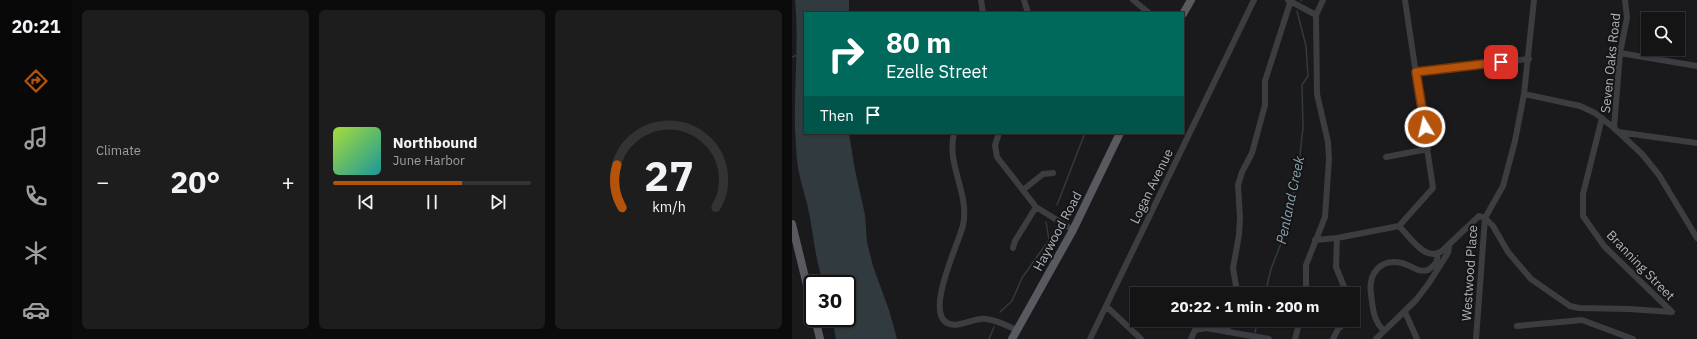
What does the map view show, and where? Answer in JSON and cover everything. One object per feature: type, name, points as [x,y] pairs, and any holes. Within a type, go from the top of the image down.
[{"type":"main road","points":[[1184,12],[1191,0]]},
{"type":"main road","name":"Haywood Road","points":[[1012,339],[1073,230],[1118,134]]},
{"type":"main road","points":[[792,224],[804,275]]},
{"type":"main road","points":[[817,327],[820,339]]},
{"type":"street","points":[[981,0],[983,12]]},
{"type":"street","points":[[1024,0],[1028,12]]},
{"type":"street","points":[[1133,0],[1145,12]]},
{"type":"street","name":"Logan Avenue","points":[[1090,339],[1254,0]]},
{"type":"street","points":[[1236,287],[1233,268],[1239,236],[1240,218],[1238,185],[1242,172],[1252,153],[1265,106],[1265,81],[1290,0],[1316,15]]},
{"type":"street","points":[[1306,287],[1306,265],[1322,225],[1326,209],[1329,150],[1317,94],[1316,15],[1323,0]]},
{"type":"street","points":[[1315,240],[1337,238],[1399,226],[1434,188],[1405,0]]},
{"type":"street","name":"Westwood Place","points":[[1476,339],[1485,218],[1503,186],[1515,141],[1529,59],[1534,0]]},
{"type":"street","name":"Seven Oaks Road","points":[[1616,130],[1620,53],[1627,18],[1625,0]]},
{"type":"street","points":[[1620,53],[1697,66]]},
{"type":"street","points":[[1416,72],[1529,59]]},
{"type":"street","points":[[1524,94],[1580,106],[1602,118],[1642,154],[1659,175],[1697,238]]},
{"type":"street","name":"Branning Street","points":[[1570,306],[1579,308],[1672,312],[1604,246],[1584,216],[1582,194],[1602,118]]},
{"type":"street","points":[[1616,130],[1697,143]]},
{"type":"street","points":[[954,134],[951,146],[952,159],[963,202],[964,225],[939,296],[943,318],[947,323],[955,324],[985,319],[1017,330]]},
{"type":"street","points":[[999,134],[995,144],[997,158],[1036,207],[1073,230]]},
{"type":"street","points":[[1386,157],[1428,149]]},
{"type":"street","points":[[1023,190],[1043,174],[1053,173]]},
{"type":"street","points":[[1013,248],[1015,241],[1036,207]]},
{"type":"street","points":[[1399,226],[1420,248],[1430,255],[1437,254],[1448,246],[1479,216],[1485,218],[1493,226],[1508,252],[1531,279],[1570,306],[1574,320]]},
{"type":"street","points":[[1337,238],[1336,267],[1344,287]]},
{"type":"street","points":[[1376,339],[1416,300],[1429,283],[1448,252],[1448,246]]},
{"type":"street","points":[[1384,331],[1376,322],[1374,312],[1370,284],[1373,273],[1385,264],[1395,262],[1403,263],[1417,270],[1428,270],[1438,259],[1437,254]]},
{"type":"street","points":[[1106,306],[1141,339]]},
{"type":"street","points":[[1405,312],[1417,339]]},
{"type":"street","points":[[1517,326],[1582,320],[1633,338]]},
{"type":"street","points":[[1227,332],[1228,327]]},
{"type":"street","points":[[1295,339],[1298,327]]},
{"type":"street","points":[[1333,339],[1340,327]]},
{"type":"street","points":[[1191,339],[1195,330],[1206,328],[1269,339]]},
{"type":"shaded area","points":[[795,0],[849,0],[849,12],[804,12],[804,134],[849,134],[865,215],[867,242],[873,266],[889,310],[897,339],[836,339],[834,327],[856,327],[856,275],[821,275],[817,260],[796,152],[795,112],[797,32]]},
{"type":"waterway","name":"Penland Creek","points":[[1267,287],[1271,269],[1285,233],[1298,172],[1303,128],[1302,85],[1308,76],[1306,46],[1297,11]]},
{"type":"waterway","points":[[792,57],[798,55]]},
{"type":"waterway","points":[[1057,205],[1085,134]]},
{"type":"waterway","points":[[1000,312],[1012,301],[1022,278],[1049,240],[1046,222]]},
{"type":"waterway","points":[[989,339],[994,327]]},
{"type":"waterway","name":"Penland Creek","points":[[1255,332],[1256,327]]},
{"type":"route","points":[[1425,127],[1416,72],[1501,62]]}]
